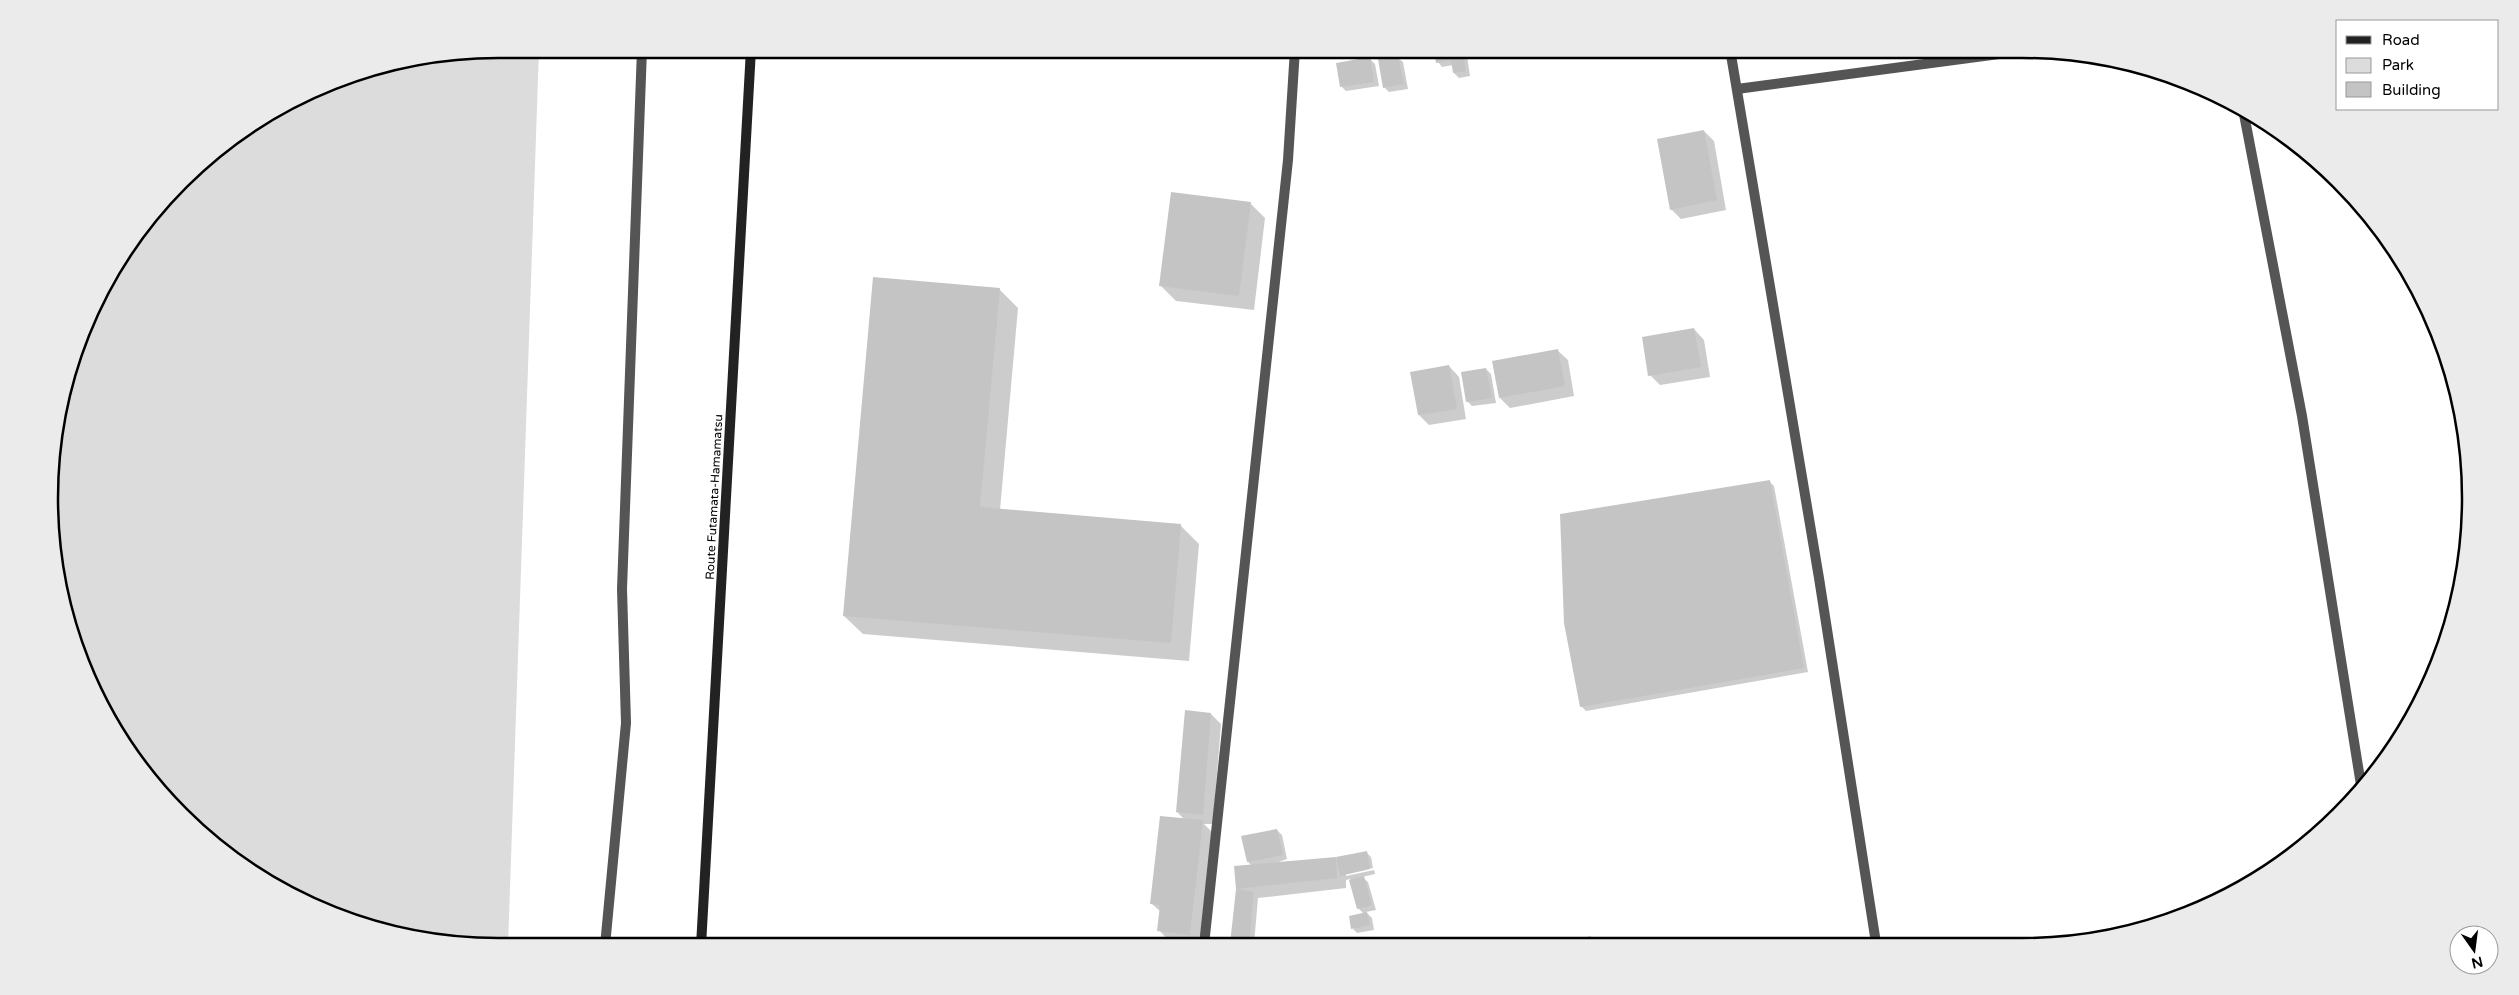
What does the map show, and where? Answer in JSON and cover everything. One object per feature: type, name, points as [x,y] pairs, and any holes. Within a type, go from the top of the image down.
[{"type":"main road","name":"Route Futamata-Hamamatsu","points":[[701,938],[750,58]]},
{"type":"street","points":[[606,938],[626,723],[622,589],[642,58]]},
{"type":"street","points":[[1205,938],[1288,160],[1294,58]]},
{"type":"street","points":[[1732,58],[1819,578],[1875,938]]},
{"type":"street","points":[[1737,89],[1969,58]]},
{"type":"street","points":[[2244,118],[2302,416],[2360,778]]},
{"type":"green space","points":[[469,58],[539,58],[508,938],[469,937],[440,934],[384,923],[329,904],[303,892],[277,879],[230,847],[186,809],[167,788],[148,765],[116,718],[91,666],[81,639],[72,611],[61,555],[58,526],[58,469],[61,440],[72,384],[91,329],[103,303],[116,277],[148,230],[186,186],[207,167],[230,148],[277,116],[329,91],[356,81],[384,72],[440,61]]},
{"type":"building","points":[[1370,58],[1374,82],[1340,87],[1336,63]]},
{"type":"building","points":[[1398,58],[1404,84],[1383,88],[1378,59]]},
{"type":"building","points":[[1435,58],[1464,58],[1466,71],[1453,73],[1451,60],[1436,63]]},
{"type":"building","points":[[1704,130],[1717,200],[1670,210],[1657,139]]},
{"type":"building","points":[[1171,192],[1251,202],[1239,296],[1159,286]]},
{"type":"building","points":[[873,277],[1000,288],[980,507],[1181,524],[1171,643],[843,616]]},
{"type":"building","points":[[1694,328],[1701,367],[1648,376],[1642,337]]},
{"type":"building","points":[[1558,349],[1565,386],[1499,398],[1492,361]]},
{"type":"building","points":[[1449,365],[1457,409],[1418,415],[1410,372]]},
{"type":"building","points":[[1486,368],[1492,398],[1466,402],[1461,372]]},
{"type":"building","points":[[1770,480],[1804,668],[1580,707],[1564,623],[1560,514]]},
{"type":"building","points":[[1185,710],[1211,713],[1203,815],[1176,812]]},
{"type":"building","points":[[1160,816],[1203,820],[1190,935],[1157,931],[1160,905],[1150,904]]},
{"type":"building","points":[[1277,829],[1283,855],[1247,862],[1241,836]]},
{"type":"building","points":[[1367,851],[1370,869],[1340,876],[1336,857]]},
{"type":"building","points":[[1336,857],[1337,878],[1236,889],[1234,866]]},
{"type":"building","points":[[1364,876],[1372,905],[1357,909],[1349,880]]},
{"type":"building","points":[[1236,889],[1254,892],[1250,938],[1231,938]]},
{"type":"building","points":[[1367,912],[1370,925],[1351,929],[1349,916]]}]
